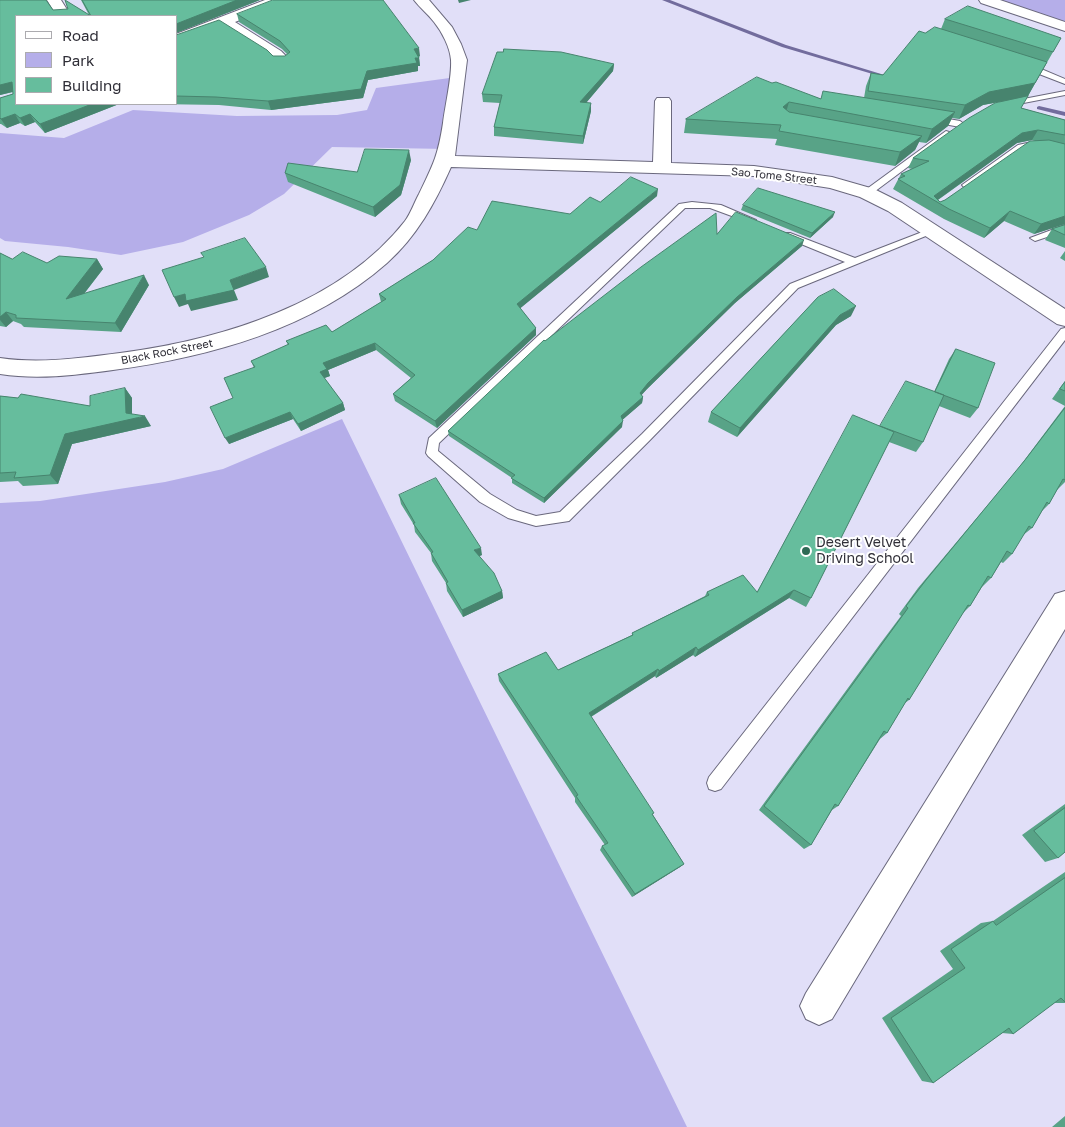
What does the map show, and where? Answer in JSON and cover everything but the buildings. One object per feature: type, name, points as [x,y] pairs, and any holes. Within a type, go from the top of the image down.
[{"type":"street","points":[[54,0],[63,15]]},
{"type":"street","points":[[178,38],[278,0]]},
{"type":"street","name":"Black Rock Street","points":[[0,366],[64,368],[140,360],[199,348],[256,329],[304,309],[351,280],[384,256],[412,226],[445,161],[459,60],[452,39],[431,9],[422,0]]},
{"type":"street","points":[[986,0],[1065,26]]},
{"type":"street","points":[[224,21],[276,54],[282,60]]},
{"type":"street","points":[[662,168],[663,101]]},
{"type":"street","name":"Sao Tome Street","points":[[445,161],[754,171],[832,183],[867,193],[895,207],[1065,318]]},
{"type":"street","points":[[819,1006],[1065,603]]},
{"type":"lane","points":[[1017,62],[1065,82]]},
{"type":"lane","points":[[994,107],[1065,93]]},
{"type":"lane","points":[[922,118],[960,124]]},
{"type":"lane","points":[[867,193],[969,119]]},
{"type":"lane","points":[[959,191],[1021,147],[1030,144],[1044,144],[1065,151]]},
{"type":"lane","points":[[918,146],[927,148]]},
{"type":"lane","points":[[764,225],[720,207],[700,202],[682,206],[433,442],[432,453],[485,498],[513,514],[536,521],[564,517],[646,437],[794,286],[852,261],[933,231]]},
{"type":"lane","points":[[1035,238],[1065,228]]},
{"type":"lane","points":[[782,232],[852,261]]},
{"type":"lane","points":[[715,783],[1065,332]]},
{"type":"green space","points":[[986,0],[1065,0],[1065,27]]},
{"type":"green space","points":[[457,77],[448,149],[332,147],[284,194],[249,215],[183,242],[121,255],[68,247],[5,241],[0,238],[0,133],[64,138],[133,110],[237,116],[337,115],[367,110],[376,88]]},
{"type":"green space","points":[[342,419],[687,1127],[0,1127],[0,503],[40,501],[165,482],[223,469]]},
{"type":"waterway","points":[[665,0],[784,46],[888,77]]},
{"type":"waterway","points":[[1039,108],[1065,114]]},
{"type":"place","name":"Desert Velvet Driving School","points":[[806,551]]}]
